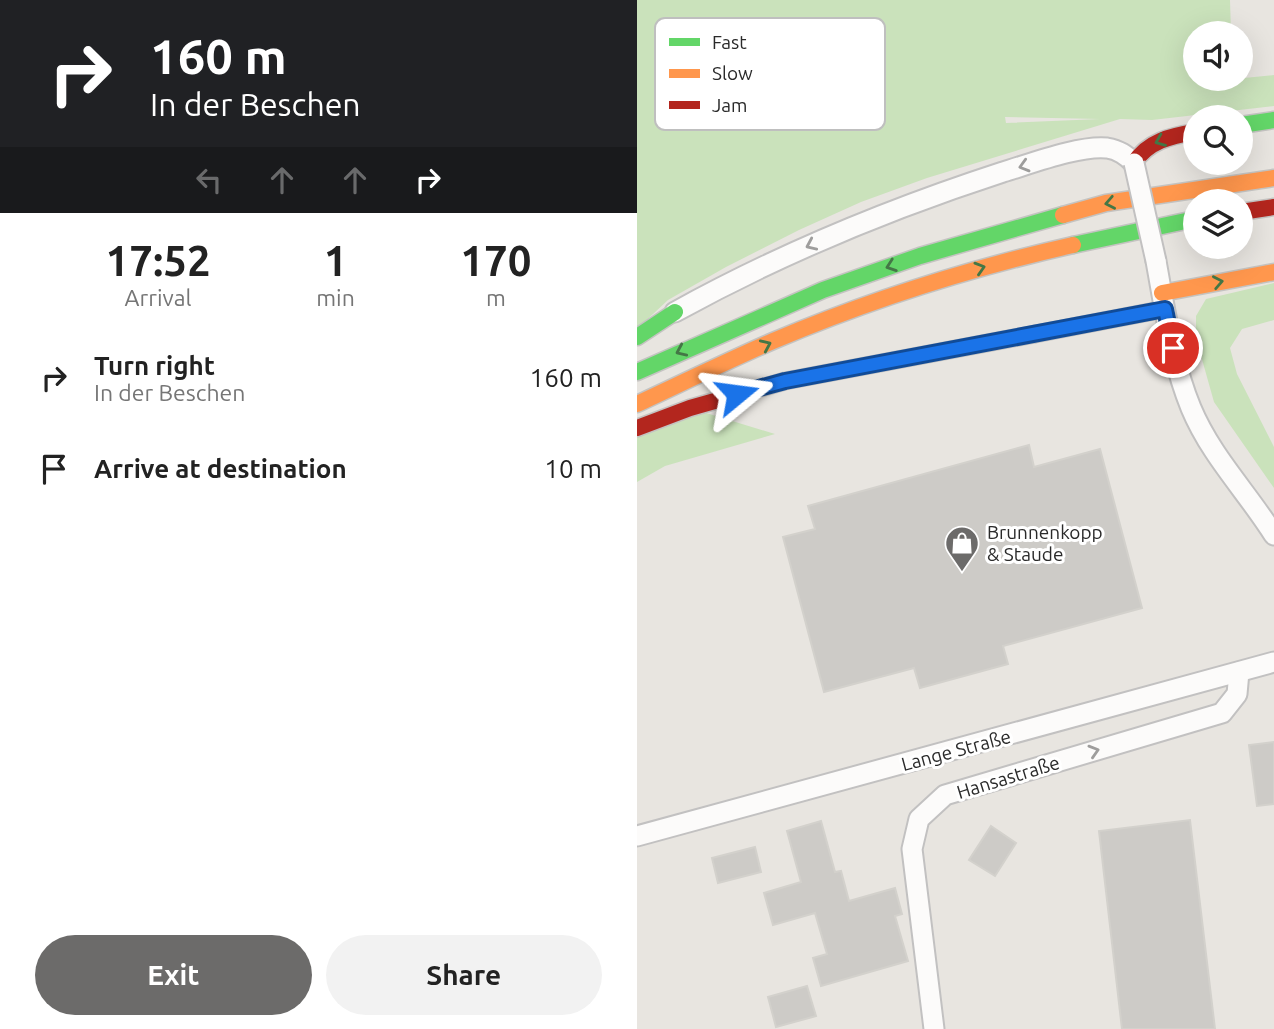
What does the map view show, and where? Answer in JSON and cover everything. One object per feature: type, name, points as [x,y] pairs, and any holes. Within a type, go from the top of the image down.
[{"type":"highway","points":[[1253,123],[1274,120]]},
{"type":"highway","points":[[1134,163],[1147,146],[1183,134]]},
{"type":"highway","points":[[637,372],[823,289],[920,256],[1106,203],[1274,178]]},
{"type":"highway","points":[[1253,210],[1274,207]]},
{"type":"highway","points":[[637,404],[773,341],[926,284],[1002,261],[1183,222]]},
{"type":"highway","points":[[637,428],[689,408],[785,381],[1163,301],[1274,272]]},
{"type":"highway","points":[[637,337],[675,312]]},
{"type":"street","points":[[675,312],[740,276],[818,241],[935,195],[998,174],[1093,149],[1107,148],[1122,153],[1134,163],[1181,381],[1192,410],[1230,475],[1274,536]]},
{"type":"street","name":"Lange Straße","points":[[637,836],[1274,662]]},
{"type":"street","name":"Hansastraße","points":[[934,1029],[912,849],[919,820],[946,796],[1222,713],[1237,694],[1239,672]]},
{"type":"green space","points":[[637,0],[1230,0],[1231,21],[1183,21],[1183,91],[1253,91],[1253,77],[1274,75],[1274,106],[1253,108],[1253,105],[1183,105],[1183,116],[1152,120],[1120,119],[927,178],[861,202],[726,267],[668,300],[637,329]],"holes":[[[1005,117],[1100,119],[1006,123]]]},
{"type":"green space","points":[[1274,283],[1274,320],[1242,329],[1230,348],[1237,374],[1274,447],[1274,488],[1214,402],[1196,338],[1196,316],[1206,299]]},
{"type":"green space","points":[[690,408],[775,434],[665,466],[637,482],[637,430]]},
{"type":"building","name":"Brunnenkopp & Staude","points":[[1029,445],[1034,467],[1100,449],[1142,608],[1003,646],[1008,664],[920,688],[914,668],[824,692],[783,537],[815,529],[808,506]]},
{"type":"building","points":[[1274,742],[1274,804],[1257,806],[1249,745]]},
{"type":"building","points":[[1190,820],[1215,1029],[1122,1029],[1099,831]]},
{"type":"building","points":[[821,821],[835,872],[841,871],[849,901],[895,888],[902,914],[895,916],[908,961],[821,986],[813,958],[827,954],[815,913],[773,925],[764,893],[801,882],[787,831]]},
{"type":"building","points":[[991,826],[1016,843],[995,876],[969,860]]},
{"type":"building","points":[[755,847],[761,872],[718,883],[712,858]]},
{"type":"building","points":[[807,986],[816,1016],[776,1027],[768,997]]},
{"type":"traffic: fast","points":[[1253,123],[1274,120]]},
{"type":"traffic: fast","points":[[637,372],[823,290],[920,256],[1063,215]]},
{"type":"traffic: fast","points":[[1073,245],[1183,222]]},
{"type":"traffic: fast","points":[[637,337],[675,312]]},
{"type":"traffic: slow","points":[[1063,215],[1106,203],[1274,178]]},
{"type":"traffic: slow","points":[[637,404],[773,341],[846,312],[959,275],[1073,245]]},
{"type":"traffic: slow","points":[[1162,293],[1274,272]]},
{"type":"traffic: slow","points":[[1035,334],[1165,309]]},
{"type":"traffic: jam","points":[[1134,163],[1146,149],[1183,135]]},
{"type":"traffic: jam","points":[[1253,210],[1274,207]]},
{"type":"traffic: jam","points":[[637,428],[690,408],[785,381],[1035,334]]},
{"type":"place","name":"Brunnenkopp & Staude","points":[[962,573]]},
{"type":"route","points":[[737,394],[785,381],[1165,309],[1173,348]]}]
